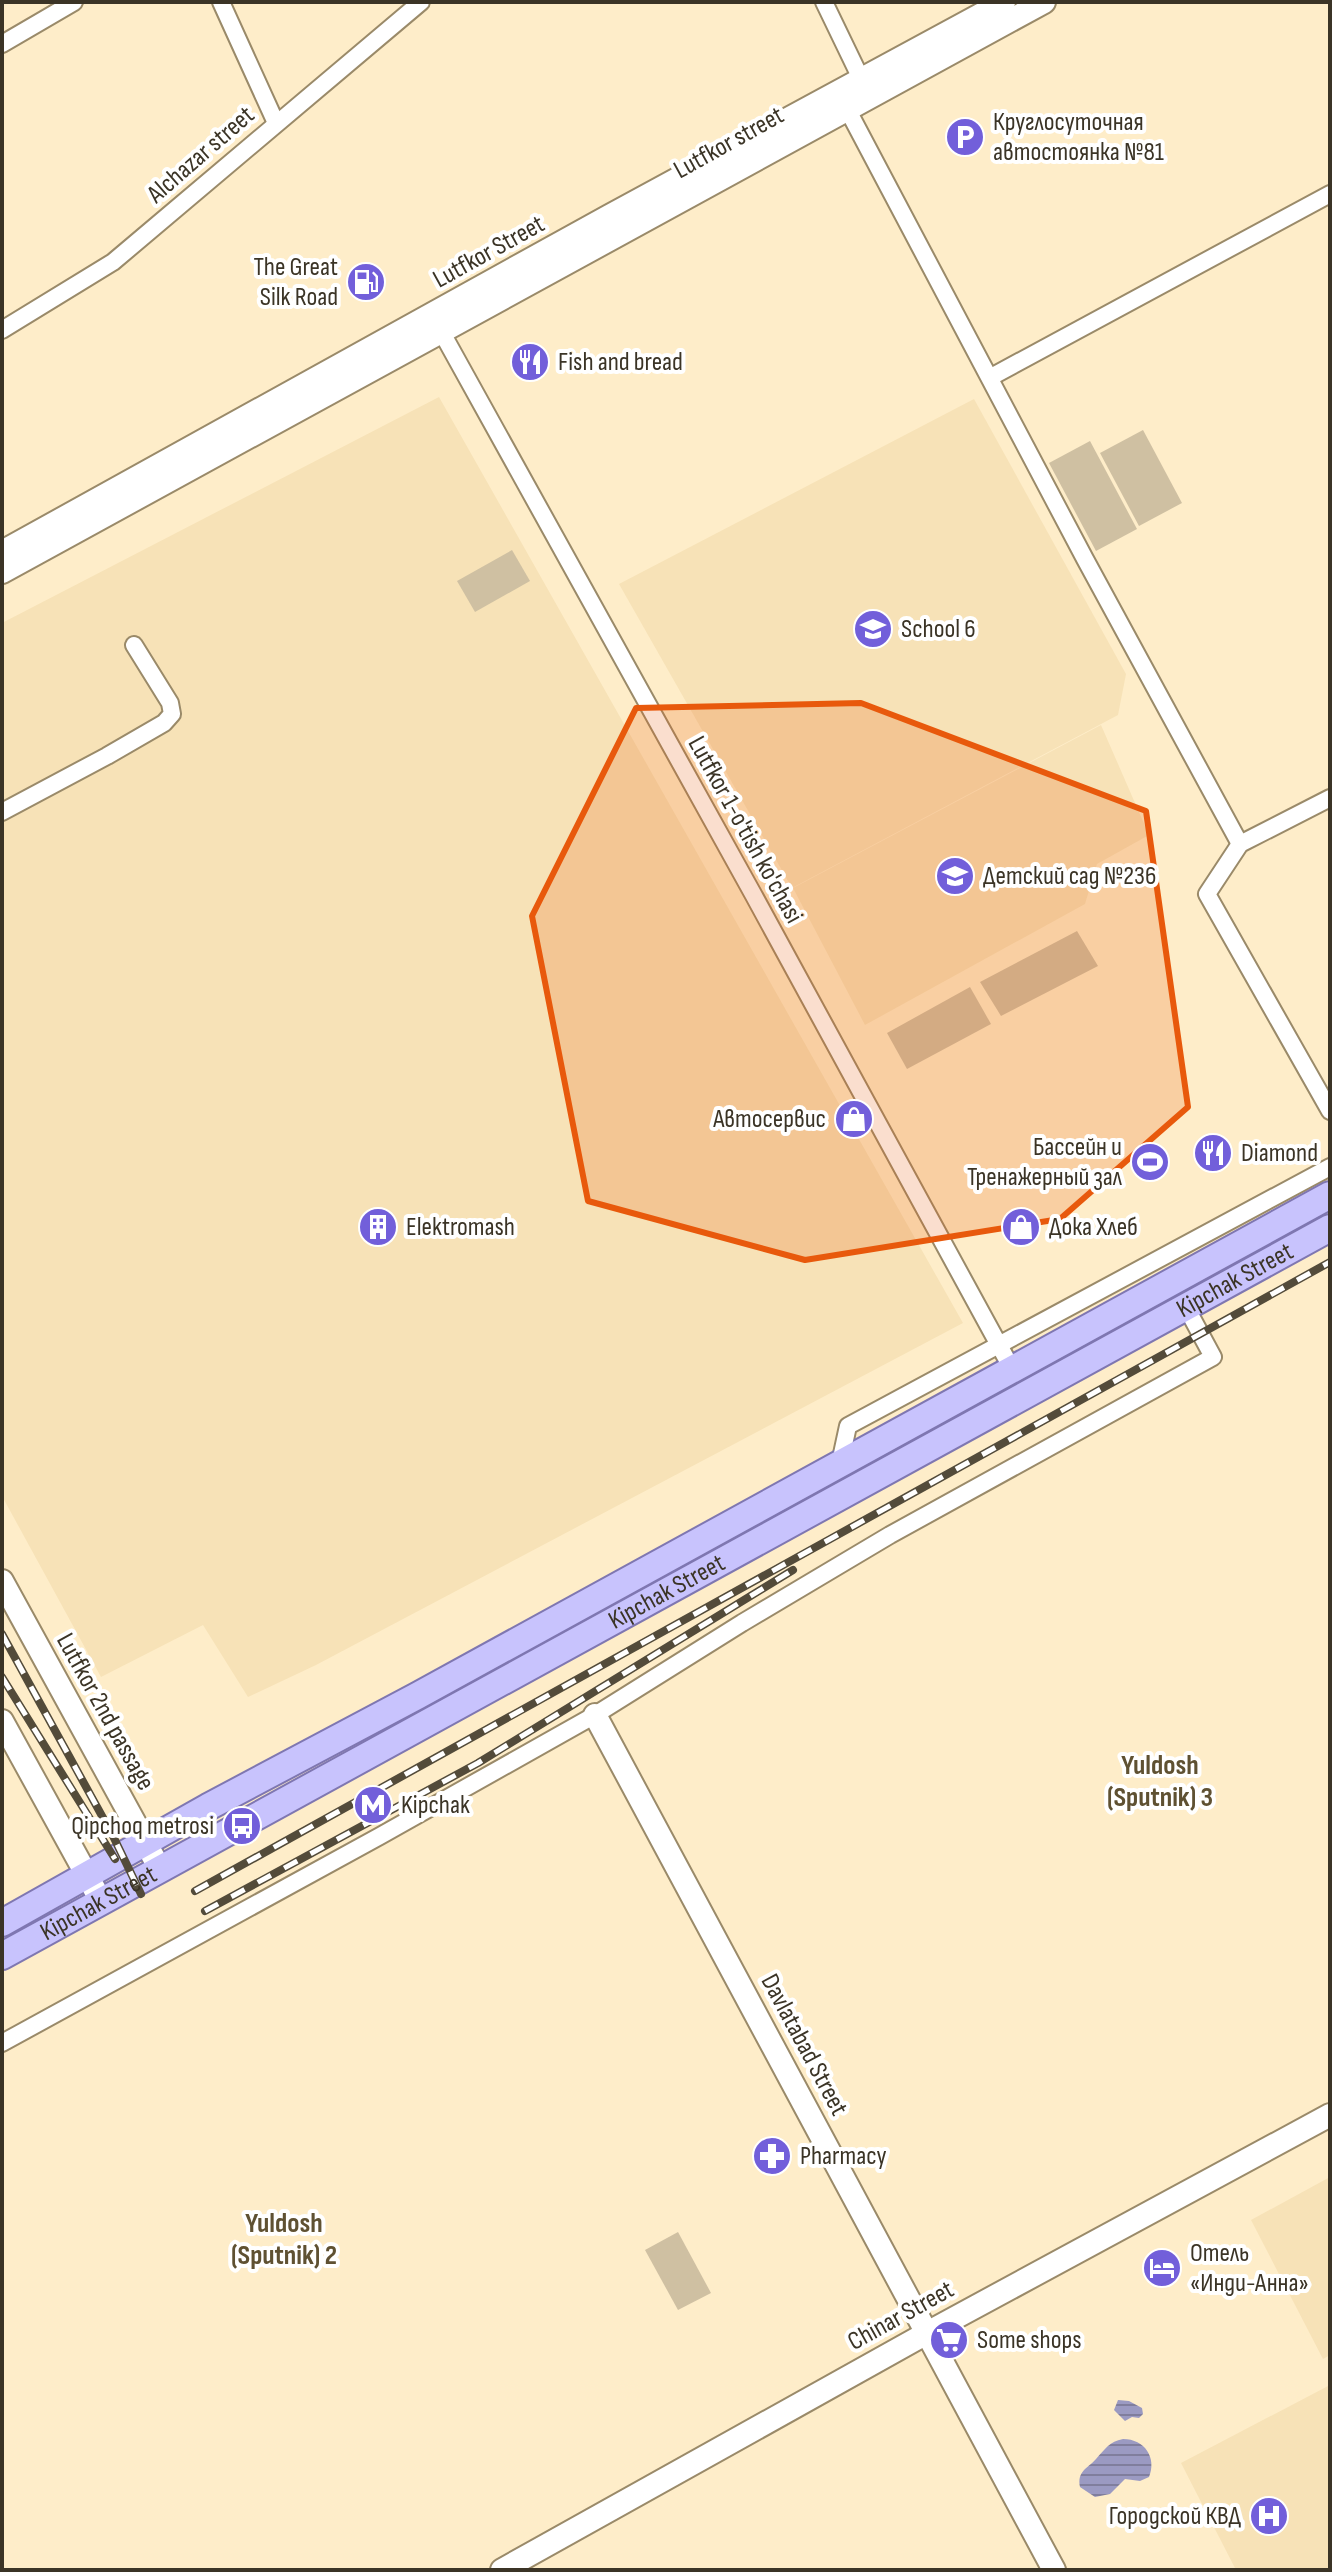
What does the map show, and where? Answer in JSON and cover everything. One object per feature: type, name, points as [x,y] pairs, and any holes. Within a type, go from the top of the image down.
[{"type":"main road","points":[[866,88],[1004,2]]},
{"type":"main road","name":"Lutfkor street","points":[[437,324],[866,88],[1044,2]]},
{"type":"main road","name":"Lutfkor Street","points":[[2,552],[437,324]]},
{"type":"main road","name":"Lutfkor Street","points":[[2,572],[437,324]]},
{"type":"main road","name":"Kipchak Street","points":[[2,1923],[1330,1195]]},
{"type":"main road","name":"Kipchak Street","points":[[2,1956],[1330,1228]]},
{"type":"main road","points":[[1223,1253],[1237,1279]]},
{"type":"main road","points":[[840,1463],[855,1488]]},
{"type":"main road","name":"Lutfkor 2nd passage","points":[[2,1581],[160,1869]]},
{"type":"main road","points":[[417,1696],[431,1721]]},
{"type":"main road","name":"Davlatabad Street","points":[[595,1715],[1054,2570]]},
{"type":"main road","points":[[2,1721],[101,1901]]},
{"type":"main road","name":"Chinar Street","points":[[502,2570],[927,2333],[1330,2115]]},
{"type":"street","points":[[2,44],[74,2]]},
{"type":"street","points":[[221,2],[276,123]]},
{"type":"street","name":"Alchazar street","points":[[2,330],[113,262],[421,2]]},
{"type":"street","points":[[824,2],[866,88]]},
{"type":"street","points":[[843,101],[1240,844]]},
{"type":"street","points":[[991,377],[1330,194]]},
{"type":"street","name":"Lutfkor 1-o'tish ko'chasi","points":[[437,324],[1012,1369]]},
{"type":"street","points":[[2,812],[153,729],[172,714],[170,703],[134,645]]},
{"type":"street","points":[[1330,798],[1240,844],[1207,894],[1330,1111]]},
{"type":"street","name":"Kipchak Street","points":[[840,1463],[848,1426],[1330,1167]]},
{"type":"street","points":[[2,2043],[595,1715],[877,1543],[1213,1357],[1186,1307]]},
{"type":"highlighted area","points":[[861,703],[1146,811],[1188,1107],[1060,1219],[805,1260],[588,1201],[532,916],[636,708]]},
{"type":"shaded area","points":[[439,397],[963,1323],[316,1665],[248,1697],[203,1625],[101,1677],[2,1496],[2,623]]},
{"type":"shaded area","name":"School 6","points":[[974,399],[1126,674],[1118,715],[792,888],[619,584]]},
{"type":"shaded area","points":[[1143,430],[1182,503],[1139,526],[1100,453]]},
{"type":"shaded area","points":[[1090,441],[1137,529],[1096,551],[1049,463]]},
{"type":"shaded area","points":[[512,550],[530,581],[475,612],[457,581]]},
{"type":"shaded area","name":"Детский сад №236","points":[[1101,725],[1149,835],[1097,864],[1085,904],[865,1025],[793,888]]},
{"type":"shaded area","points":[[1077,931],[1098,966],[1001,1016],[980,982]]},
{"type":"shaded area","points":[[970,987],[991,1024],[907,1069],[887,1033]]},
{"type":"shaded area","points":[[1330,2177],[1330,2355],[1323,2359],[1251,2220]]},
{"type":"shaded area","points":[[678,2232],[711,2293],[678,2310],[645,2250]]},
{"type":"shaded area","name":"Городской КВД","points":[[1330,2385],[1330,2570],[1236,2570],[1181,2463]]},
{"type":"water","points":[[1118,2400],[1129,2401],[1142,2408],[1143,2414],[1125,2421],[1114,2410]]},
{"type":"water","points":[[1123,2439],[1137,2442],[1147,2451],[1151,2463],[1149,2477],[1140,2481],[1125,2479],[1110,2494],[1095,2497],[1080,2487],[1080,2477],[1084,2471],[1108,2446]]},
{"type":"railway","points":[[195,1891],[1330,1262]]},
{"type":"railway","points":[[205,1911],[478,1763],[793,1570]]},
{"type":"railway","points":[[2,1634],[113,1836],[141,1894]]},
{"type":"railway","points":[[2,1677],[115,1859]]},
{"type":"place","name":"Круглосуточная автостоянка №81","points":[[965,137]]},
{"type":"place","name":"The Great Silk Road","points":[[366,282]]},
{"type":"place","name":"Fish and bread","points":[[530,362]]},
{"type":"place","name":"School 6","points":[[873,629]]},
{"type":"place","name":"Детский сад №236","points":[[955,876]]},
{"type":"place","name":"Автосервис","points":[[854,1119]]},
{"type":"place","name":"Diamond","points":[[1213,1153]]},
{"type":"place","name":"Бассейн и Тренажерный зал","points":[[1150,1162]]},
{"type":"place","name":"Elektromash","points":[[378,1227]]},
{"type":"place","name":"Дока Хлеб","points":[[1021,1227]]},
{"type":"place","name":"Kipchak","points":[[373,1805]]},
{"type":"place","name":"Qipchoq metrosi","points":[[242,1826]]},
{"type":"place","name":"Pharmacy","points":[[772,2156]]},
{"type":"place","name":"Отель «Инди-Анна»","points":[[1162,2268]]},
{"type":"place","name":"Some shops","points":[[949,2340]]},
{"type":"place","name":"Городской КВД","points":[[1269,2516]]},
{"type":"district","name":"Yuldosh (Sputnik) 3","points":[[1160,1781]]},
{"type":"district","name":"Yuldosh (Sputnik) 2","points":[[284,2239]]}]
